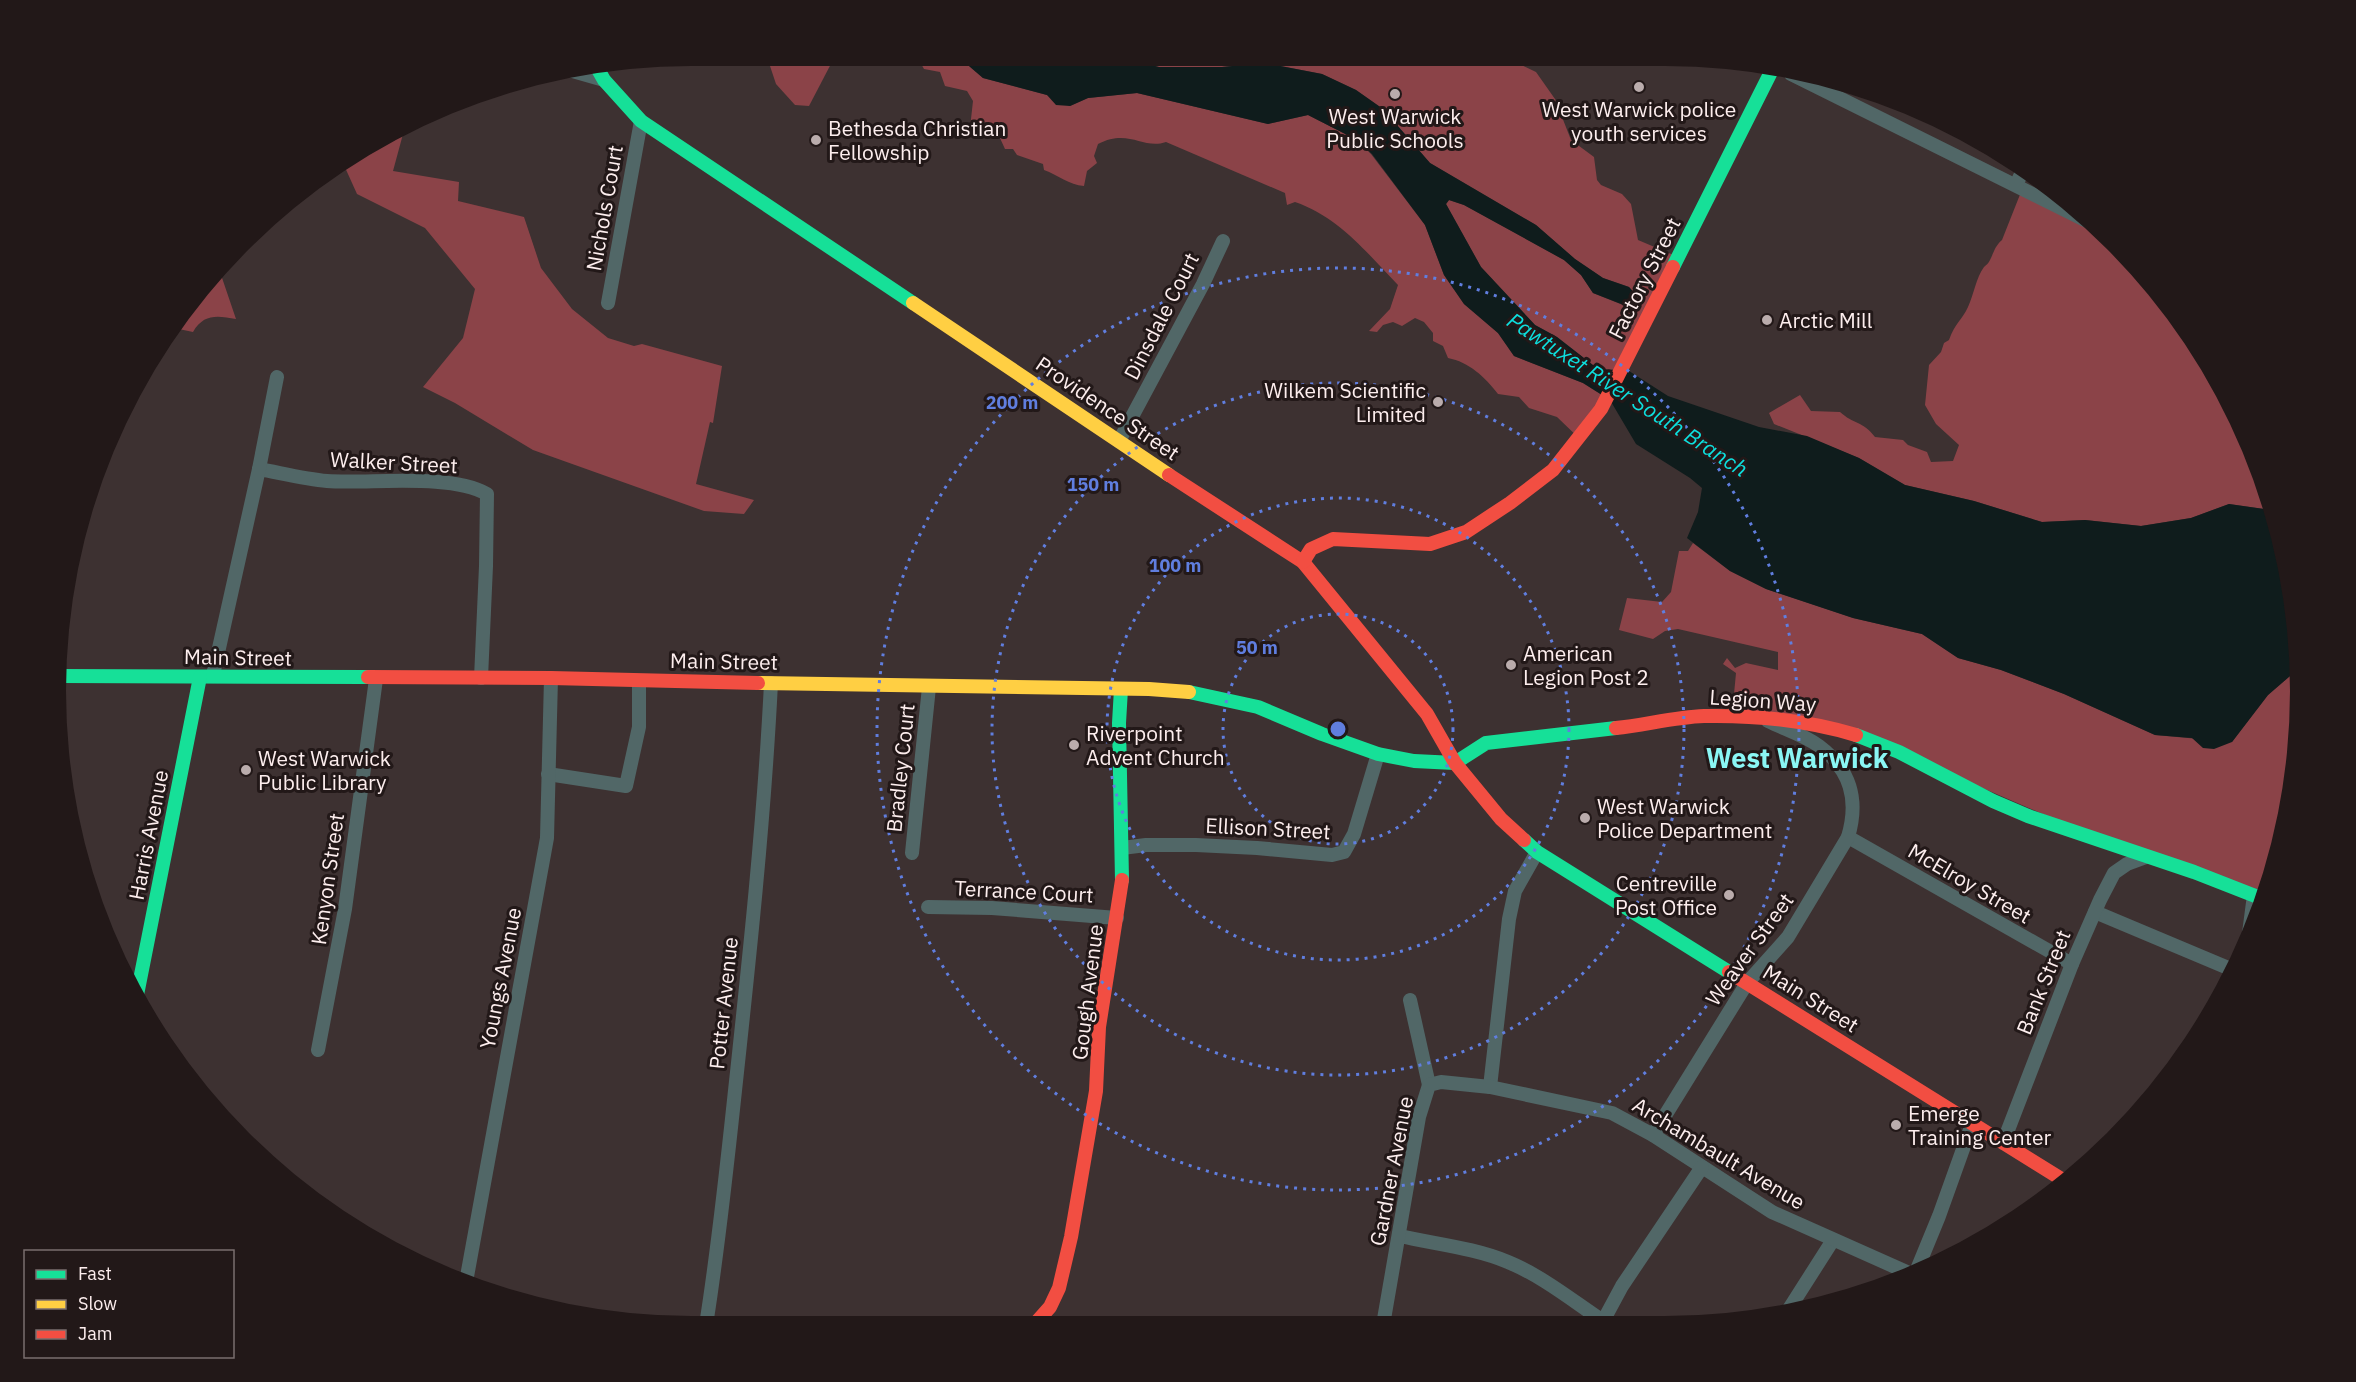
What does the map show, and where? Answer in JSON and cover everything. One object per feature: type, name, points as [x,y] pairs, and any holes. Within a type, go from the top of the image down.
[{"type":"main road","name":"Providence Street","points":[[600,73],[641,121],[1303,562],[1427,714],[1455,763],[1501,819],[1538,852]]},
{"type":"main road","name":"Factory Street","points":[[1303,562],[1311,549],[1333,539],[1430,544],[1466,532],[1510,503],[1553,470],[1601,409],[1770,75]]},
{"type":"main road","name":"Main Street","points":[[66,676],[551,678],[929,687],[1061,686],[1194,692],[1258,707],[1322,734],[1378,754]]},
{"type":"main road","name":"Harris Avenue","points":[[139,984],[207,676]]},
{"type":"main road","name":"Gough Avenue","points":[[1042,1316],[1055,1300],[1071,1237],[1096,1091],[1099,1027],[1122,881],[1119,723],[1121,689]]},
{"type":"main road","name":"Legion Way","points":[[1455,763],[1486,743],[1646,725],[1702,716],[1794,720],[1862,737],[1899,752],[1934,772],[2020,812],[2194,872],[2255,896]]},
{"type":"main road","points":[[1378,754],[1414,761],[1455,763]]},
{"type":"main road","name":"Main Street","points":[[1538,852],[2058,1177]]},
{"type":"street","points":[[586,75],[604,80]]},
{"type":"street","points":[[1809,83],[2060,207]]},
{"type":"street","name":"Nichols Court","points":[[608,303],[641,121]]},
{"type":"street","points":[[2016,185],[2020,177]]},
{"type":"street","name":"Dinsdale Court","points":[[1119,441],[1203,284],[1222,241]]},
{"type":"street","points":[[207,676],[259,469],[277,377]]},
{"type":"street","name":"Walker Street","points":[[259,469],[326,481],[438,482],[478,489],[487,494],[481,678]]},
{"type":"street","name":"Kenyon Street","points":[[318,1050],[345,909],[376,678]]},
{"type":"street","name":"Youngs Avenue","points":[[467,1274],[547,838],[551,678]]},
{"type":"street","points":[[548,774],[626,786],[639,727],[639,681]]},
{"type":"street","name":"Potter Avenue","points":[[707,1316],[717,1256],[744,1010],[762,832],[771,683]]},
{"type":"street","name":"Bradley Court","points":[[912,853],[929,687]]},
{"type":"street","name":"Weaver Street","points":[[1653,1135],[1747,983],[1788,937],[1848,837],[1852,823],[1853,801],[1850,784],[1839,766],[1818,746],[1763,719]]},
{"type":"street","name":"Ellison Street","points":[[1122,848],[1146,845],[1196,845],[1332,855],[1344,852],[1354,834],[1378,754]]},
{"type":"street","name":"McElroy Street","points":[[1848,837],[2072,964]]},
{"type":"street","points":[[1490,1088],[1509,920],[1515,891],[1538,852]]},
{"type":"street","name":"Bank Street","points":[[2003,1143],[2072,964],[2114,873],[2127,864],[2146,857]]},
{"type":"street","name":"Terrance Court","points":[[928,907],[992,908],[1117,918]]},
{"type":"street","points":[[2095,912],[2226,967]]},
{"type":"street","points":[[1410,1000],[1429,1085]]},
{"type":"street","name":"Gardner Avenue","points":[[1385,1316],[1419,1117],[1429,1085],[1440,1082],[1490,1088]]},
{"type":"street","name":"Archambault Avenue","points":[[1490,1088],[1612,1113],[1653,1135],[1772,1212],[1900,1269]]},
{"type":"street","points":[[1921,1261],[1972,1124]]},
{"type":"street","points":[[1606,1316],[1623,1286],[1702,1167]]},
{"type":"street","points":[[1400,1236],[1494,1256],[1511,1263],[1538,1277],[1592,1316]]},
{"type":"street","points":[[1793,1303],[1833,1240]]},
{"type":"shaded area","points":[[770,66],[830,66],[809,106],[795,105],[776,84]]},
{"type":"shaded area","points":[[922,66],[969,66],[983,78],[1047,95],[1070,106],[1088,98],[1137,93],[1268,124],[1308,115],[1357,140],[1371,154],[1425,225],[1444,275],[1464,304],[1498,333],[1514,356],[1583,383],[1610,400],[1583,442],[1557,417],[1529,408],[1519,397],[1498,394],[1476,371],[1448,358],[1443,346],[1433,341],[1433,333],[1424,322],[1415,318],[1402,326],[1393,322],[1383,325],[1377,332],[1369,331],[1390,309],[1398,285],[1339,226],[1295,202],[1287,205],[1285,193],[1166,142],[1158,144],[1127,138],[1118,138],[1098,144],[1094,156],[1097,163],[1087,171],[1084,186],[1073,184],[1044,170],[1043,164],[1017,155],[1013,149],[1005,149],[994,125],[986,122],[970,128],[973,101],[967,91],[945,86],[940,72],[924,69]]},
{"type":"shaded area","points":[[1155,66],[1233,66],[1222,67]]},
{"type":"shaded area","points":[[1281,66],[1524,66],[1536,72],[1555,99],[1571,140],[1594,157],[1597,180],[1601,185],[1622,194],[1631,204],[1638,240],[1683,259],[1621,370],[1598,369],[1557,337],[1535,325],[1481,267],[1446,204],[1449,200],[1464,205],[1564,260],[1581,275],[1593,293],[1633,309],[1637,296],[1629,287],[1603,278],[1575,259],[1536,225],[1430,163],[1383,109],[1356,90],[1322,74]]},
{"type":"shaded area","points":[[402,137],[393,171],[459,182],[458,201],[524,217],[541,268],[572,309],[608,338],[634,346],[642,344],[722,366],[713,423],[710,422],[696,484],[754,500],[744,514],[704,511],[533,450],[455,403],[423,387],[463,338],[475,289],[425,228],[357,194],[346,170]]},
{"type":"shaded area","points":[[2021,192],[2069,214],[2107,249],[2161,311],[2185,344],[2206,379],[2226,415],[2263,509],[2229,504],[2191,518],[2141,526],[2085,520],[2042,522],[1974,501],[1905,485],[1859,458],[1774,424],[1769,413],[1800,395],[1811,411],[1840,412],[1866,428],[1875,437],[1903,440],[1908,445],[1927,452],[1931,462],[1953,461],[1959,445],[1936,424],[1925,405],[1929,365],[1941,352],[1944,343],[1949,340],[1966,311],[1981,271],[2002,240]]},
{"type":"shaded area","points":[[222,278],[236,319],[212,317],[202,322],[193,332],[181,330]]},
{"type":"shaded area","points":[[1693,543],[1730,571],[1766,589],[1853,618],[1922,634],[1958,658],[2001,670],[2064,694],[2155,735],[2232,742],[2268,695],[2290,676],[2289,732],[2285,773],[2269,853],[2256,895],[2138,855],[1862,736],[1732,715],[1736,673],[1723,664],[1727,658],[1735,668],[1746,663],[1778,670],[1778,652],[1678,629],[1665,631],[1653,639],[1619,630],[1627,598],[1662,602],[1671,592],[1679,551],[1688,551]]},
{"type":"water","name":"Pawtuxet River South Branch","points":[[969,66],[1281,66],[1322,74],[1356,90],[1383,109],[1430,163],[1536,225],[1575,259],[1603,278],[1629,287],[1637,296],[1634,309],[1593,293],[1581,275],[1564,260],[1464,205],[1449,200],[1446,204],[1481,267],[1535,325],[1557,337],[1598,369],[1629,371],[1668,396],[1759,427],[1807,436],[1859,458],[1905,485],[1974,501],[2042,522],[2085,520],[2141,526],[2191,518],[2229,504],[2263,509],[2278,569],[2285,609],[2290,676],[2268,695],[2232,742],[2214,749],[2203,748],[2192,738],[2155,735],[2064,694],[2001,670],[1958,658],[1922,634],[1853,618],[1766,589],[1730,571],[1687,538],[1698,512],[1702,488],[1636,444],[1610,400],[1583,383],[1514,356],[1498,333],[1464,304],[1444,275],[1425,225],[1372,154],[1357,140],[1308,115],[1268,124],[1137,93],[1088,98],[1070,106],[1056,105],[1047,95],[983,78]]},
{"type":"traffic: fast","points":[[600,73],[641,121],[913,303]]},
{"type":"traffic: fast","points":[[1673,267],[1770,75]]},
{"type":"traffic: fast","points":[[66,676],[368,677]]},
{"type":"traffic: fast","points":[[139,984],[200,677]]},
{"type":"traffic: fast","points":[[1121,689],[1119,723],[1122,880]]},
{"type":"traffic: fast","points":[[1189,692],[1258,707],[1322,734],[1378,754],[1414,761],[1455,763],[1486,743],[1616,728]]},
{"type":"traffic: fast","points":[[1856,735],[1899,752],[1993,801],[2028,816],[2194,872],[2255,896]]},
{"type":"traffic: fast","points":[[1524,840],[1537,852],[1729,972]]},
{"type":"traffic: slow","points":[[913,303],[1169,475]]},
{"type":"traffic: slow","points":[[758,683],[1149,689],[1189,692]]},
{"type":"traffic: jam","points":[[1303,562],[1311,549],[1333,539],[1430,544],[1466,532],[1510,503],[1553,470],[1601,409],[1673,267]]},
{"type":"traffic: jam","points":[[1169,475],[1303,562],[1427,714],[1455,763],[1501,819],[1524,840]]},
{"type":"traffic: jam","points":[[368,677],[551,678],[758,683]]},
{"type":"traffic: jam","points":[[1616,728],[1671,719],[1742,716],[1799,722],[1856,735]]},
{"type":"traffic: jam","points":[[1042,1316],[1050,1307],[1059,1288],[1071,1237],[1096,1091],[1099,1027],[1122,880]]},
{"type":"traffic: jam","points":[[1729,972],[2058,1177]]},
{"type":"place","name":"West Warwick police youth services","points":[[1639,87]]},
{"type":"place","name":"West Warwick Public Schools","points":[[1395,94]]},
{"type":"place","name":"Bethesda Christian Fellowship","points":[[816,140]]},
{"type":"place","name":"Arctic Mill","points":[[1767,320]]},
{"type":"place","name":"Wilkem Scientific Limited","points":[[1438,402]]},
{"type":"place","name":"American Legion Post 2","points":[[1511,665]]},
{"type":"place","name":"Riverpoint Advent Church","points":[[1074,745]]},
{"type":"place","name":"West Warwick Public Library","points":[[246,770]]},
{"type":"place","name":"West Warwick Police Department","points":[[1585,818]]},
{"type":"place","name":"Centreville Post Office","points":[[1729,895]]},
{"type":"place","name":"Emerge Training Center","points":[[1896,1125]]},
{"type":"district","name":"West Warwick","points":[[1797,757]]}]
